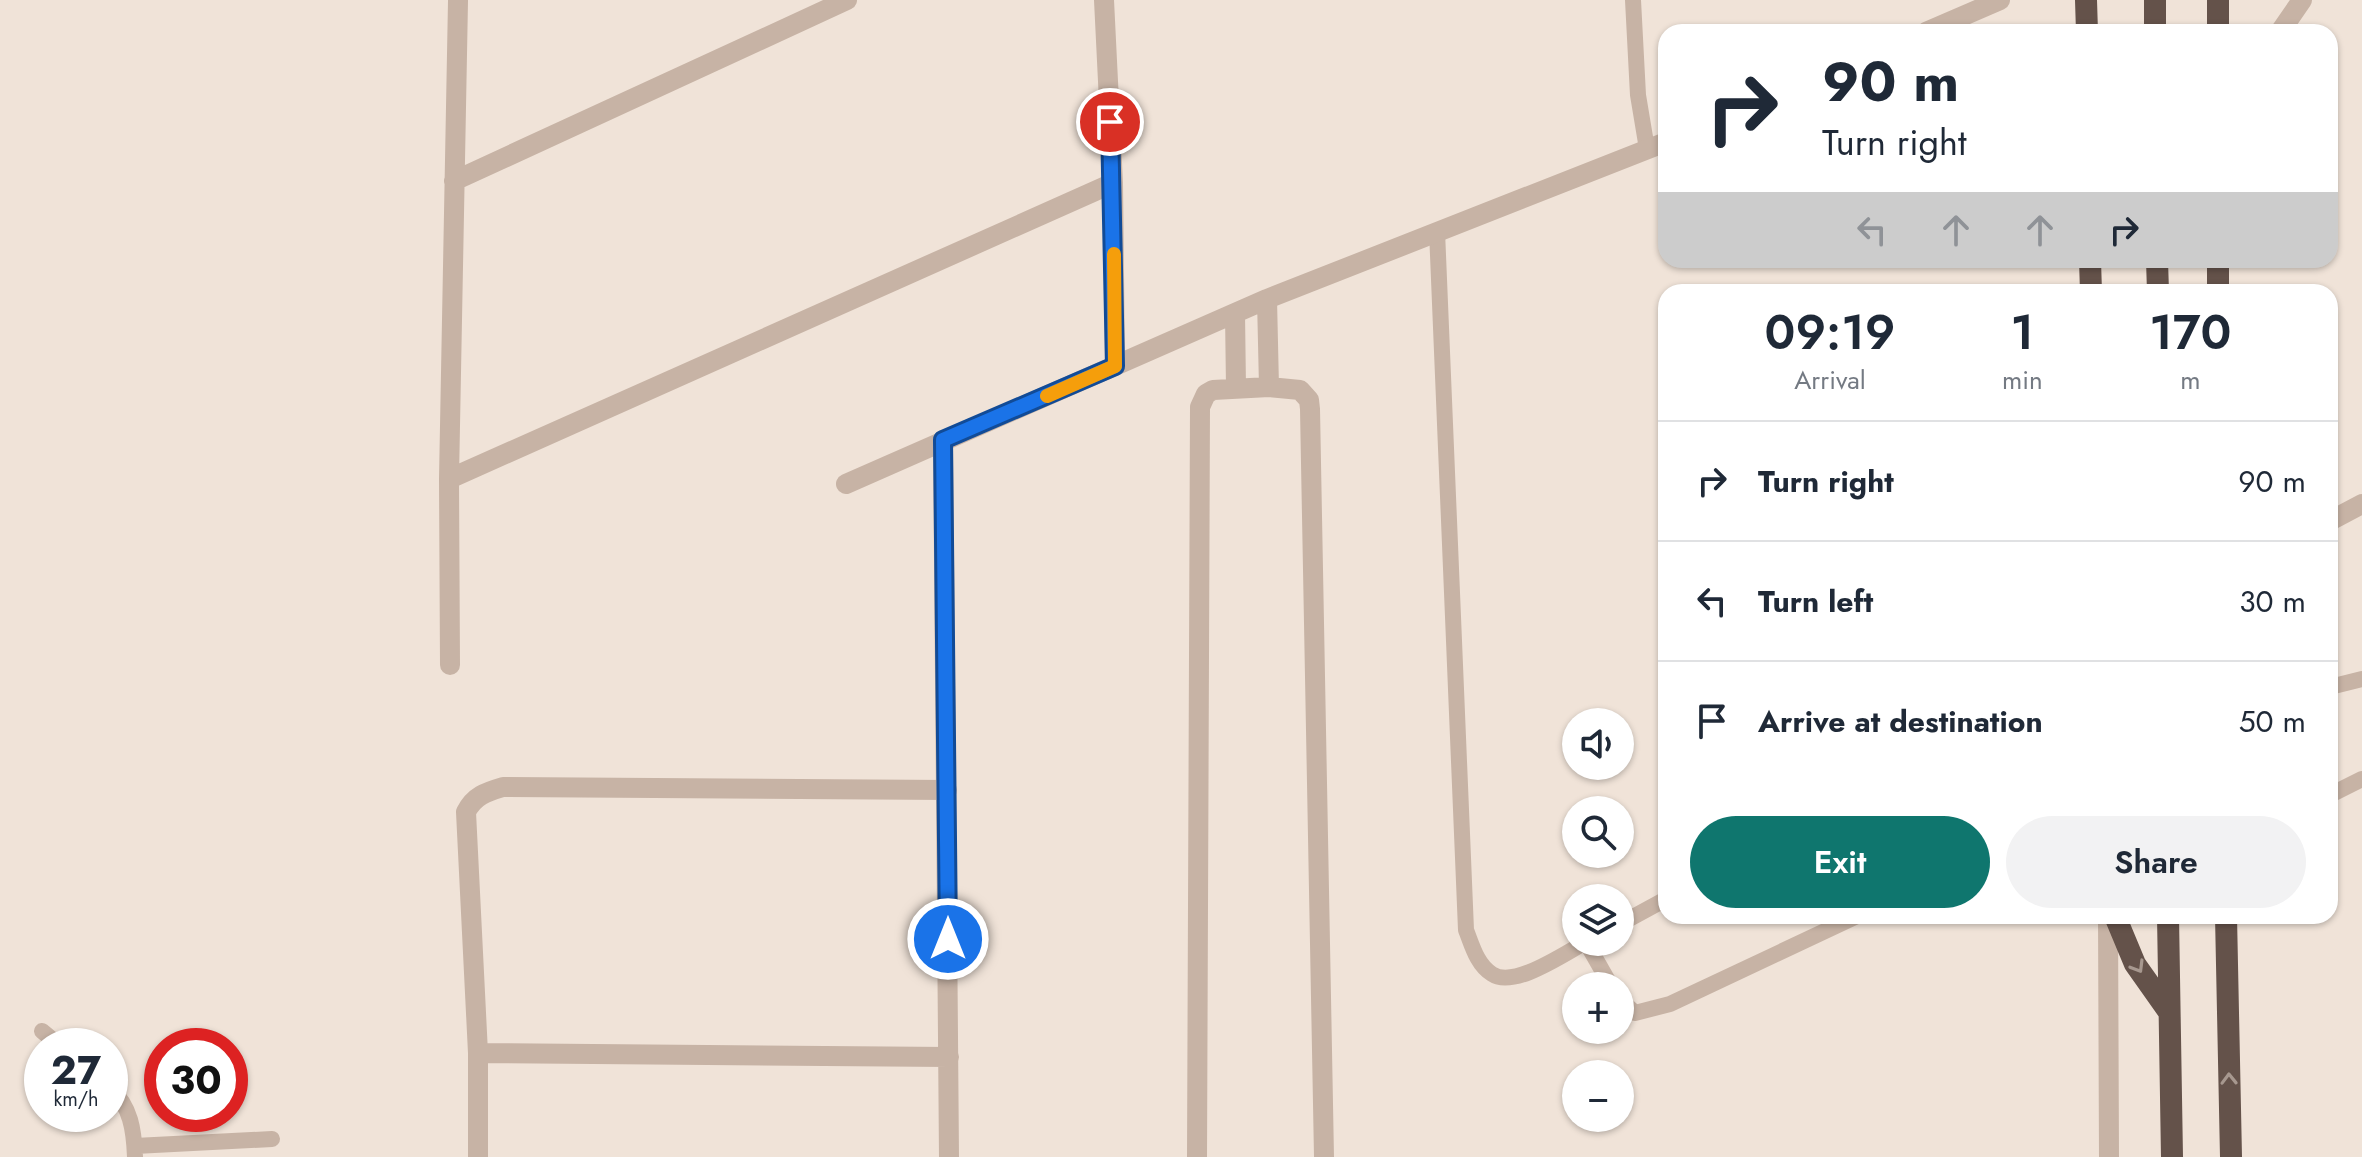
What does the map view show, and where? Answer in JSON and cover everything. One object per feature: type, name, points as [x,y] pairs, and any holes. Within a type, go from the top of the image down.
[{"type":"highway","points":[[2086,0],[2087,24]]},
{"type":"highway","points":[[2155,0],[2155,24]]},
{"type":"highway","points":[[2218,0],[2218,24]]},
{"type":"highway","points":[[2118,924],[2135,964],[2169,1012]]},
{"type":"highway","points":[[2168,924],[2172,1157]]},
{"type":"highway","points":[[2226,924],[2231,1157]]},
{"type":"street","points":[[454,181],[808,9],[847,0]]},
{"type":"street","points":[[1104,0],[1113,183],[1115,366]]},
{"type":"street","points":[[1944,24],[2000,0]]},
{"type":"street","points":[[2286,24],[2302,0]]},
{"type":"street","points":[[450,665],[449,479],[458,1]]},
{"type":"street","points":[[846,484],[1267,299],[1657,145]]},
{"type":"street","points":[[449,479],[1113,183]]},
{"type":"street","points":[[1267,299],[1269,387]]},
{"type":"street","points":[[1235,313],[1236,388]]},
{"type":"street","points":[[1197,1157],[1200,407],[1206,394],[1221,388],[1269,387],[1300,390],[1309,400],[1310,409],[1324,1157]]},
{"type":"street","points":[[943,440],[949,1157]]},
{"type":"street","points":[[2338,517],[2362,504]]},
{"type":"street","points":[[478,1157],[478,1053],[466,812],[474,800],[503,787],[947,790]]},
{"type":"street","points":[[2108,924],[2109,1157]]},
{"type":"street","points":[[478,1053],[949,1057]]},
{"type":"lane","points":[[1633,0],[1638,95],[1657,145]]},
{"type":"lane","points":[[1437,231],[1466,930],[1476,957],[1492,975],[1511,979],[1562,954]]},
{"type":"lane","points":[[2338,685],[2362,679]]},
{"type":"lane","points":[[2338,791],[2362,779]]},
{"type":"lane","points":[[1634,916],[1658,903]]},
{"type":"lane","points":[[1634,1012],[1670,1004],[1840,924]]},
{"type":"lane","points":[[128,1114],[135,1151],[272,1139]]},
{"type":"slow traffic","points":[[1047,396],[1115,366],[1114,254]]},
{"type":"route","points":[[948,939],[943,440],[1115,366],[1110,122]]}]
